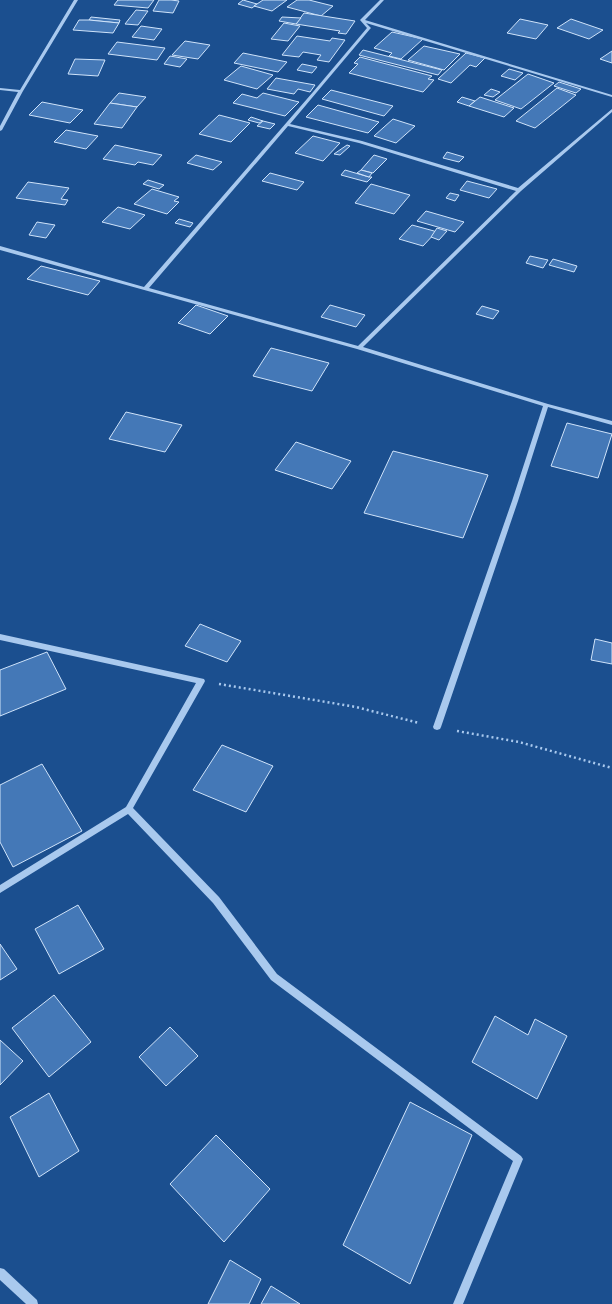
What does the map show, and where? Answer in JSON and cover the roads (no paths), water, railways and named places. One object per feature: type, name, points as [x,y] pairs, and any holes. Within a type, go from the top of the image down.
[{"type":"street","points":[[0,130],[21,91],[76,0]]},
{"type":"street","points":[[362,20],[382,0]]},
{"type":"street","points":[[362,20],[612,96]]},
{"type":"street","points":[[146,288],[288,125],[369,28],[362,20]]},
{"type":"street","points":[[0,89],[21,91]]},
{"type":"street","points":[[0,92],[7,89]]},
{"type":"street","points":[[359,348],[519,190],[612,110]]},
{"type":"street","points":[[288,125],[360,142],[519,190]]},
{"type":"street","points":[[0,248],[359,348],[546,405],[612,423]]},
{"type":"street","points":[[437,727],[515,501],[546,405]]},
{"type":"street","points":[[0,637],[201,681],[129,809],[0,889]]},
{"type":"street","points":[[129,809],[216,900],[274,977],[518,1159],[458,1304]]},
{"type":"street","points":[[0,1273],[34,1304]]}]
